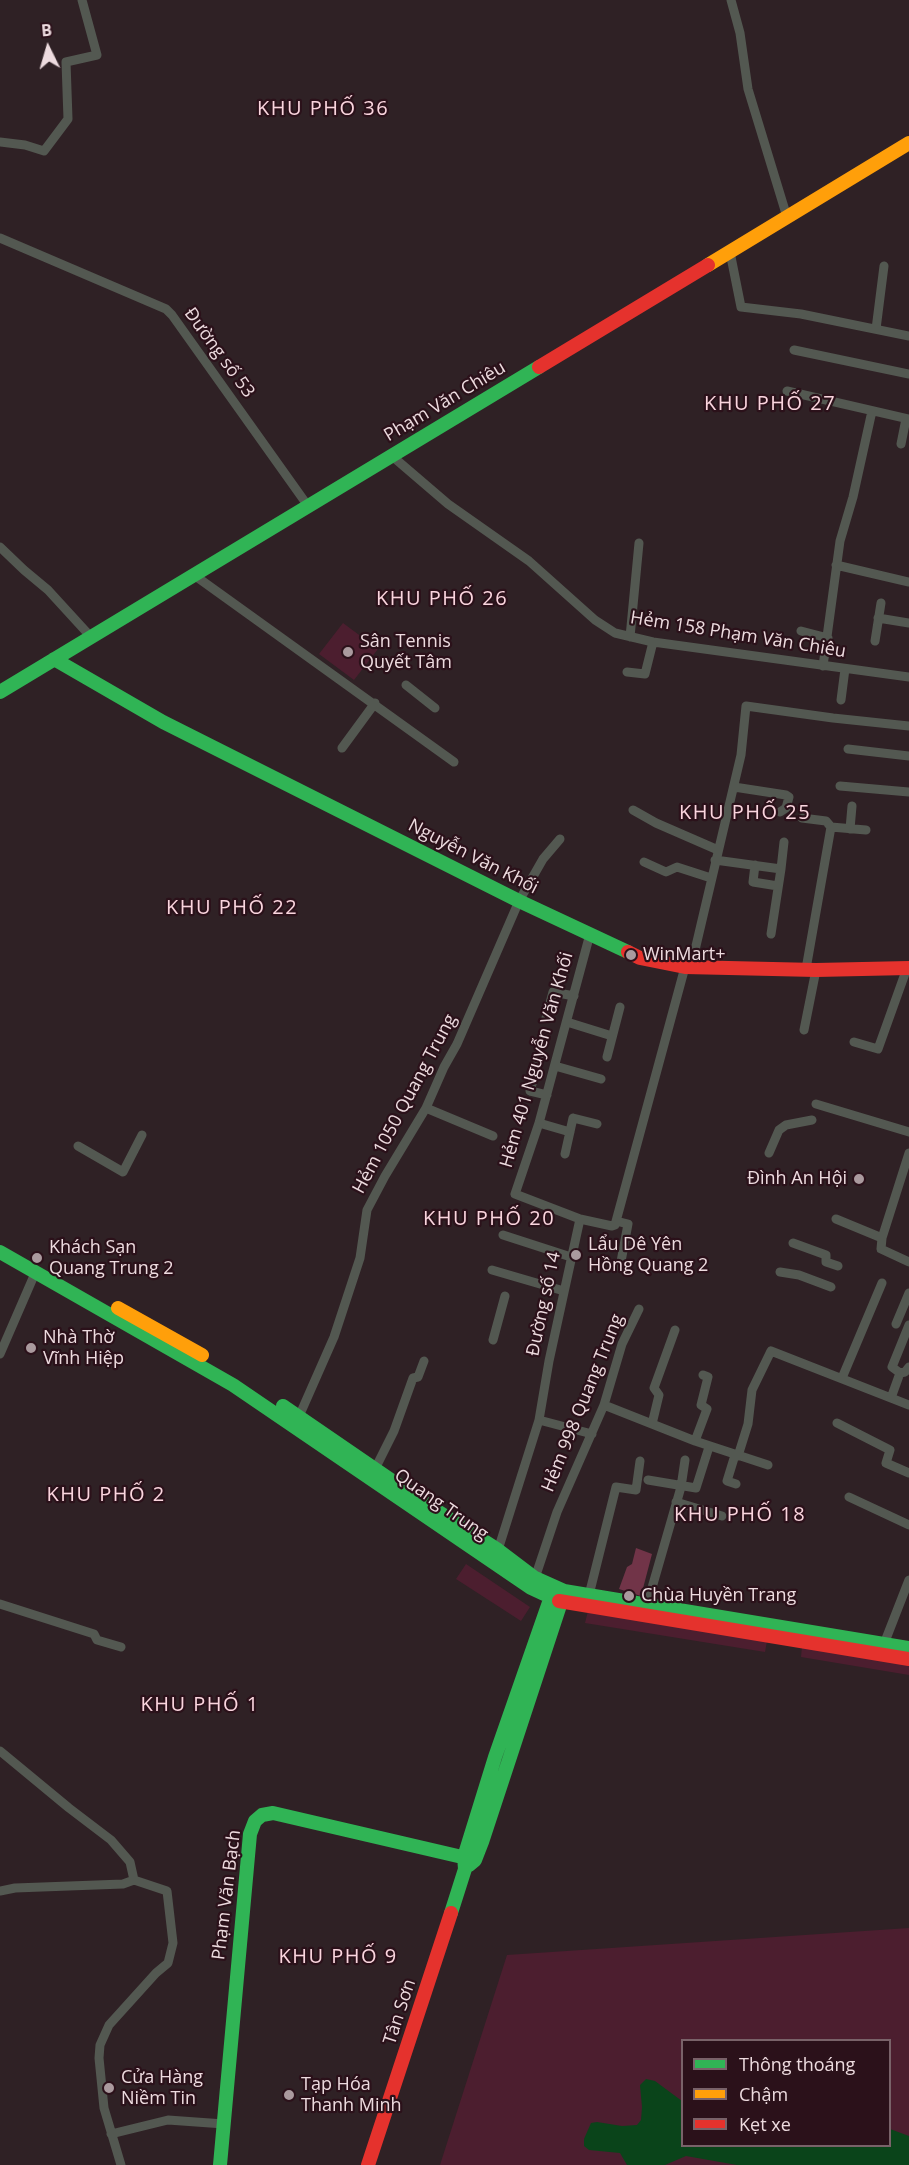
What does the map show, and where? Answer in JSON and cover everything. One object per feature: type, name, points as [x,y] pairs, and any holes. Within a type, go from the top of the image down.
[{"type":"main road","name":"Phạm Văn Chiêu","points":[[0,692],[909,143]]},
{"type":"main road","name":"Nguyễn Văn Khối","points":[[54,660],[163,722],[363,821],[519,902],[640,958],[688,967],[908,968]]},
{"type":"main road","name":"Quang Trung","points":[[0,1243],[169,1336],[297,1421],[375,1469],[498,1551],[557,1594],[589,1595],[786,1633]]},
{"type":"main road","name":"Quang Trung","points":[[0,1252],[262,1398]]},
{"type":"main road","name":"Quang Trung","points":[[297,1421],[531,1588],[883,1649],[909,1648]]},
{"type":"main road","name":"Tân Sơn","points":[[368,2165],[468,1862],[495,1756],[557,1594]]},
{"type":"main road","name":"Quang Trung","points":[[883,1649],[909,1659]]},
{"type":"main road","name":"Phạm Văn Bạch","points":[[220,2165],[233,1999],[250,1834],[255,1821],[262,1815],[273,1813],[468,1862]]},
{"type":"street","points":[[0,142],[25,145],[44,151],[68,119],[66,62],[97,55],[82,0]]},
{"type":"street","points":[[731,0],[740,33],[748,89],[787,217]]},
{"type":"street","name":"Đường số 53","points":[[0,238],[166,309],[308,506]]},
{"type":"street","points":[[730,252],[741,307],[801,314],[909,336]]},
{"type":"street","points":[[876,329],[885,266]]},
{"type":"street","points":[[794,351],[909,374]]},
{"type":"street","points":[[787,391],[908,419],[901,444]]},
{"type":"street","points":[[823,666],[836,565],[872,411]]},
{"type":"street","name":"Hẻm 158 Phạm Văn Chiêu","points":[[392,456],[448,504],[529,561],[594,620],[615,633],[653,642],[909,677]]},
{"type":"street","points":[[630,637],[639,543]]},
{"type":"street","points":[[0,547],[48,590],[91,637]]},
{"type":"street","points":[[836,565],[909,582]]},
{"type":"street","points":[[194,575],[454,762]]},
{"type":"street","points":[[875,641],[881,603]]},
{"type":"street","points":[[878,618],[909,623]]},
{"type":"street","points":[[801,632],[828,638]]},
{"type":"street","points":[[627,672],[645,674],[653,642]]},
{"type":"street","points":[[841,700],[849,669]]},
{"type":"street","points":[[406,685],[435,708]]},
{"type":"street","points":[[342,748],[375,703]]},
{"type":"street","points":[[580,1219],[612,1226],[616,1221],[688,967],[734,787],[741,755],[746,706],[909,726]]},
{"type":"street","points":[[848,749],[909,756]]},
{"type":"street","points":[[840,786],[909,792]]},
{"type":"street","points":[[734,787],[786,795],[789,797],[786,808],[780,812]]},
{"type":"street","points":[[850,829],[852,806]]},
{"type":"street","points":[[633,810],[656,823],[718,849]]},
{"type":"street","points":[[802,818],[826,821],[831,827],[866,830]]},
{"type":"street","points":[[804,1030],[831,827]]},
{"type":"street","name":"Hẻm 1050 Quang Trung","points":[[297,1421],[334,1337],[360,1258],[368,1210],[385,1176],[426,1107],[457,1044],[519,902],[539,866],[560,839]]},
{"type":"street","points":[[771,934],[784,842]]},
{"type":"street","points":[[715,860],[781,868]]},
{"type":"street","points":[[644,862],[666,872],[677,867],[711,878]]},
{"type":"street","points":[[755,865],[753,882],[778,886]]},
{"type":"street","name":"Hẻm 401 Nguyễn Văn Khối","points":[[580,1219],[515,1194],[539,1123],[590,934]]},
{"type":"street","points":[[854,1042],[878,1049],[908,968]]},
{"type":"street","points":[[546,1018],[554,992],[574,996]]},
{"type":"street","points":[[607,1057],[621,1008]]},
{"type":"street","points":[[567,1022],[612,1036]]},
{"type":"street","points":[[539,1059],[530,1090],[547,1095]]},
{"type":"street","points":[[555,1066],[601,1079]]},
{"type":"street","points":[[816,1104],[909,1132]]},
{"type":"street","points":[[426,1107],[493,1136]]},
{"type":"street","points":[[565,1154],[573,1118],[597,1124]]},
{"type":"street","points":[[770,1153],[780,1130],[786,1125],[812,1120]]},
{"type":"street","points":[[539,1123],[570,1132]]},
{"type":"street","points":[[78,1146],[123,1172],[142,1135]]},
{"type":"street","points":[[909,1153],[882,1238],[881,1249],[909,1262]]},
{"type":"street","name":"Đường số 14","points":[[498,1551],[538,1420],[580,1219]]},
{"type":"street","points":[[836,1219],[882,1238]]},
{"type":"street","points":[[616,1221],[628,1224],[620,1267]]},
{"type":"street","points":[[504,1235],[571,1257]]},
{"type":"street","points":[[793,1243],[826,1255],[826,1262],[838,1266]]},
{"type":"street","points":[[492,1270],[564,1291]]},
{"type":"street","points":[[0,1354],[36,1271]]},
{"type":"street","points":[[780,1272],[799,1275],[831,1287]]},
{"type":"street","points":[[842,1378],[882,1283]]},
{"type":"street","points":[[896,1324],[909,1293]]},
{"type":"street","points":[[493,1340],[505,1296]]},
{"type":"street","name":"Hẻm 998 Quang Trung","points":[[535,1578],[557,1512],[604,1406],[622,1344],[639,1310]]},
{"type":"street","points":[[900,1373],[892,1367],[909,1325]]},
{"type":"street","points":[[652,1424],[659,1395],[654,1388],[675,1330]]},
{"type":"street","points":[[736,1484],[728,1481],[748,1424],[752,1390],[771,1351],[909,1405]]},
{"type":"street","points":[[375,1469],[394,1431],[413,1378],[418,1377],[424,1361]]},
{"type":"street","points":[[900,1373],[905,1372],[909,1367]]},
{"type":"street","points":[[891,1398],[900,1373]]},
{"type":"street","points":[[695,1442],[707,1409],[701,1405],[708,1377],[703,1375]]},
{"type":"street","points":[[604,1406],[695,1442],[768,1465]]},
{"type":"street","points":[[538,1420],[592,1434]]},
{"type":"street","points":[[837,1423],[891,1450],[886,1463],[909,1473]]},
{"type":"street","points":[[648,1480],[696,1488],[709,1447]]},
{"type":"street","points":[[647,1605],[681,1487],[685,1460]]},
{"type":"street","points":[[589,1595],[616,1487],[636,1490],[640,1461]]},
{"type":"street","points":[[849,1497],[909,1525]]},
{"type":"street","points":[[676,1503],[722,1516]]},
{"type":"street","points":[[883,1649],[909,1580]]},
{"type":"street","points":[[0,1604],[94,1634],[98,1640],[121,1647]]},
{"type":"street","points":[[0,1751],[111,1840],[130,1862],[134,1880]]},
{"type":"street","points":[[0,1891],[15,1888],[123,1884],[134,1880],[167,1891],[173,1943],[168,1963],[109,2025],[100,2045],[99,2058],[104,2108],[121,2165]]},
{"type":"street","points":[[111,2134],[168,2121],[224,2124]]},
{"type":"shaded area","name":"Sân Tennis Quyết Tâm","points":[[343,623],[378,649],[354,680],[319,654]]},
{"type":"shaded area","points":[[636,1548],[652,1554],[641,1596],[619,1589],[627,1567],[632,1564]]},
{"type":"shaded area","points":[[466,1564],[530,1607],[521,1621],[456,1579]]},
{"type":"shaded area","points":[[588,1611],[767,1641],[765,1652],[585,1623]]},
{"type":"shaded area","points":[[802,1646],[909,1664],[909,1675],[801,1657]]},
{"type":"shaded area","points":[[909,1928],[909,2165],[440,2165],[507,1955]]},
{"type":"shaded area","points":[[646,2079],[655,2081],[681,2100],[681,2147],[891,2147],[891,2129],[909,2136],[909,2165],[737,2165],[686,2156],[665,2165],[627,2165],[620,2153],[589,2150],[584,2146],[584,2139],[591,2123],[637,2125],[641,2120],[642,2107],[640,2085]]},
{"type":"traffic: fast","points":[[0,692],[539,367]]},
{"type":"traffic: fast","points":[[54,659],[163,722],[519,901],[628,952]]},
{"type":"traffic: fast","points":[[0,1252],[233,1385],[531,1588],[559,1601]]},
{"type":"traffic: fast","points":[[283,1406],[423,1502],[498,1550],[535,1578],[564,1591],[909,1648]]},
{"type":"traffic: fast","points":[[451,1913],[465,1869],[464,1857],[495,1757],[554,1588]]},
{"type":"traffic: fast","points":[[469,1865],[475,1860],[482,1842],[564,1593]]},
{"type":"traffic: fast","points":[[220,2165],[250,1834],[255,1821],[262,1815],[273,1813],[475,1860]]},
{"type":"traffic: slow","points":[[708,265],[909,143]]},
{"type":"traffic: slow","points":[[118,1308],[202,1355]]},
{"type":"traffic: jam","points":[[539,367],[708,265]]},
{"type":"traffic: jam","points":[[628,952],[640,958],[685,967],[816,970],[909,968]]},
{"type":"traffic: jam","points":[[559,1601],[909,1659]]},
{"type":"traffic: jam","points":[[368,2165],[451,1913]]},
{"type":"place","name":"Sân Tennis Quyết Tâm","points":[[348,652]]},
{"type":"place","name":"WinMart+","points":[[631,955]]},
{"type":"place","name":"Đình An Hội","points":[[859,1179]]},
{"type":"place","name":"Lẩu Dê Yên Hồng Quang 2","points":[[576,1255]]},
{"type":"place","name":"Khách Sạn Quang Trung 2","points":[[37,1258]]},
{"type":"place","name":"Nhà Thờ Vĩnh Hiệp","points":[[31,1348]]},
{"type":"place","name":"Chùa Huyền Trang","points":[[629,1596]]},
{"type":"place","name":"Cửa Hàng Niềm Tin","points":[[109,2088]]},
{"type":"place","name":"Tạp Hóa Thanh Minh","points":[[289,2095]]},
{"type":"district","name":"KHU PHỐ 36","points":[[323,109]]},
{"type":"district","name":"KHU PHỐ 27","points":[[770,404]]},
{"type":"district","name":"KHU PHỐ 26","points":[[442,599]]},
{"type":"district","name":"KHU PHỐ 25","points":[[745,813]]},
{"type":"district","name":"KHU PHỐ 22","points":[[232,908]]},
{"type":"district","name":"KHU PHỐ 20","points":[[489,1219]]},
{"type":"district","name":"KHU PHỐ 2","points":[[106,1495]]},
{"type":"district","name":"KHU PHỐ 18","points":[[740,1515]]},
{"type":"district","name":"KHU PHỐ 1","points":[[200,1705]]},
{"type":"district","name":"KHU PHỐ 9","points":[[338,1957]]}]
